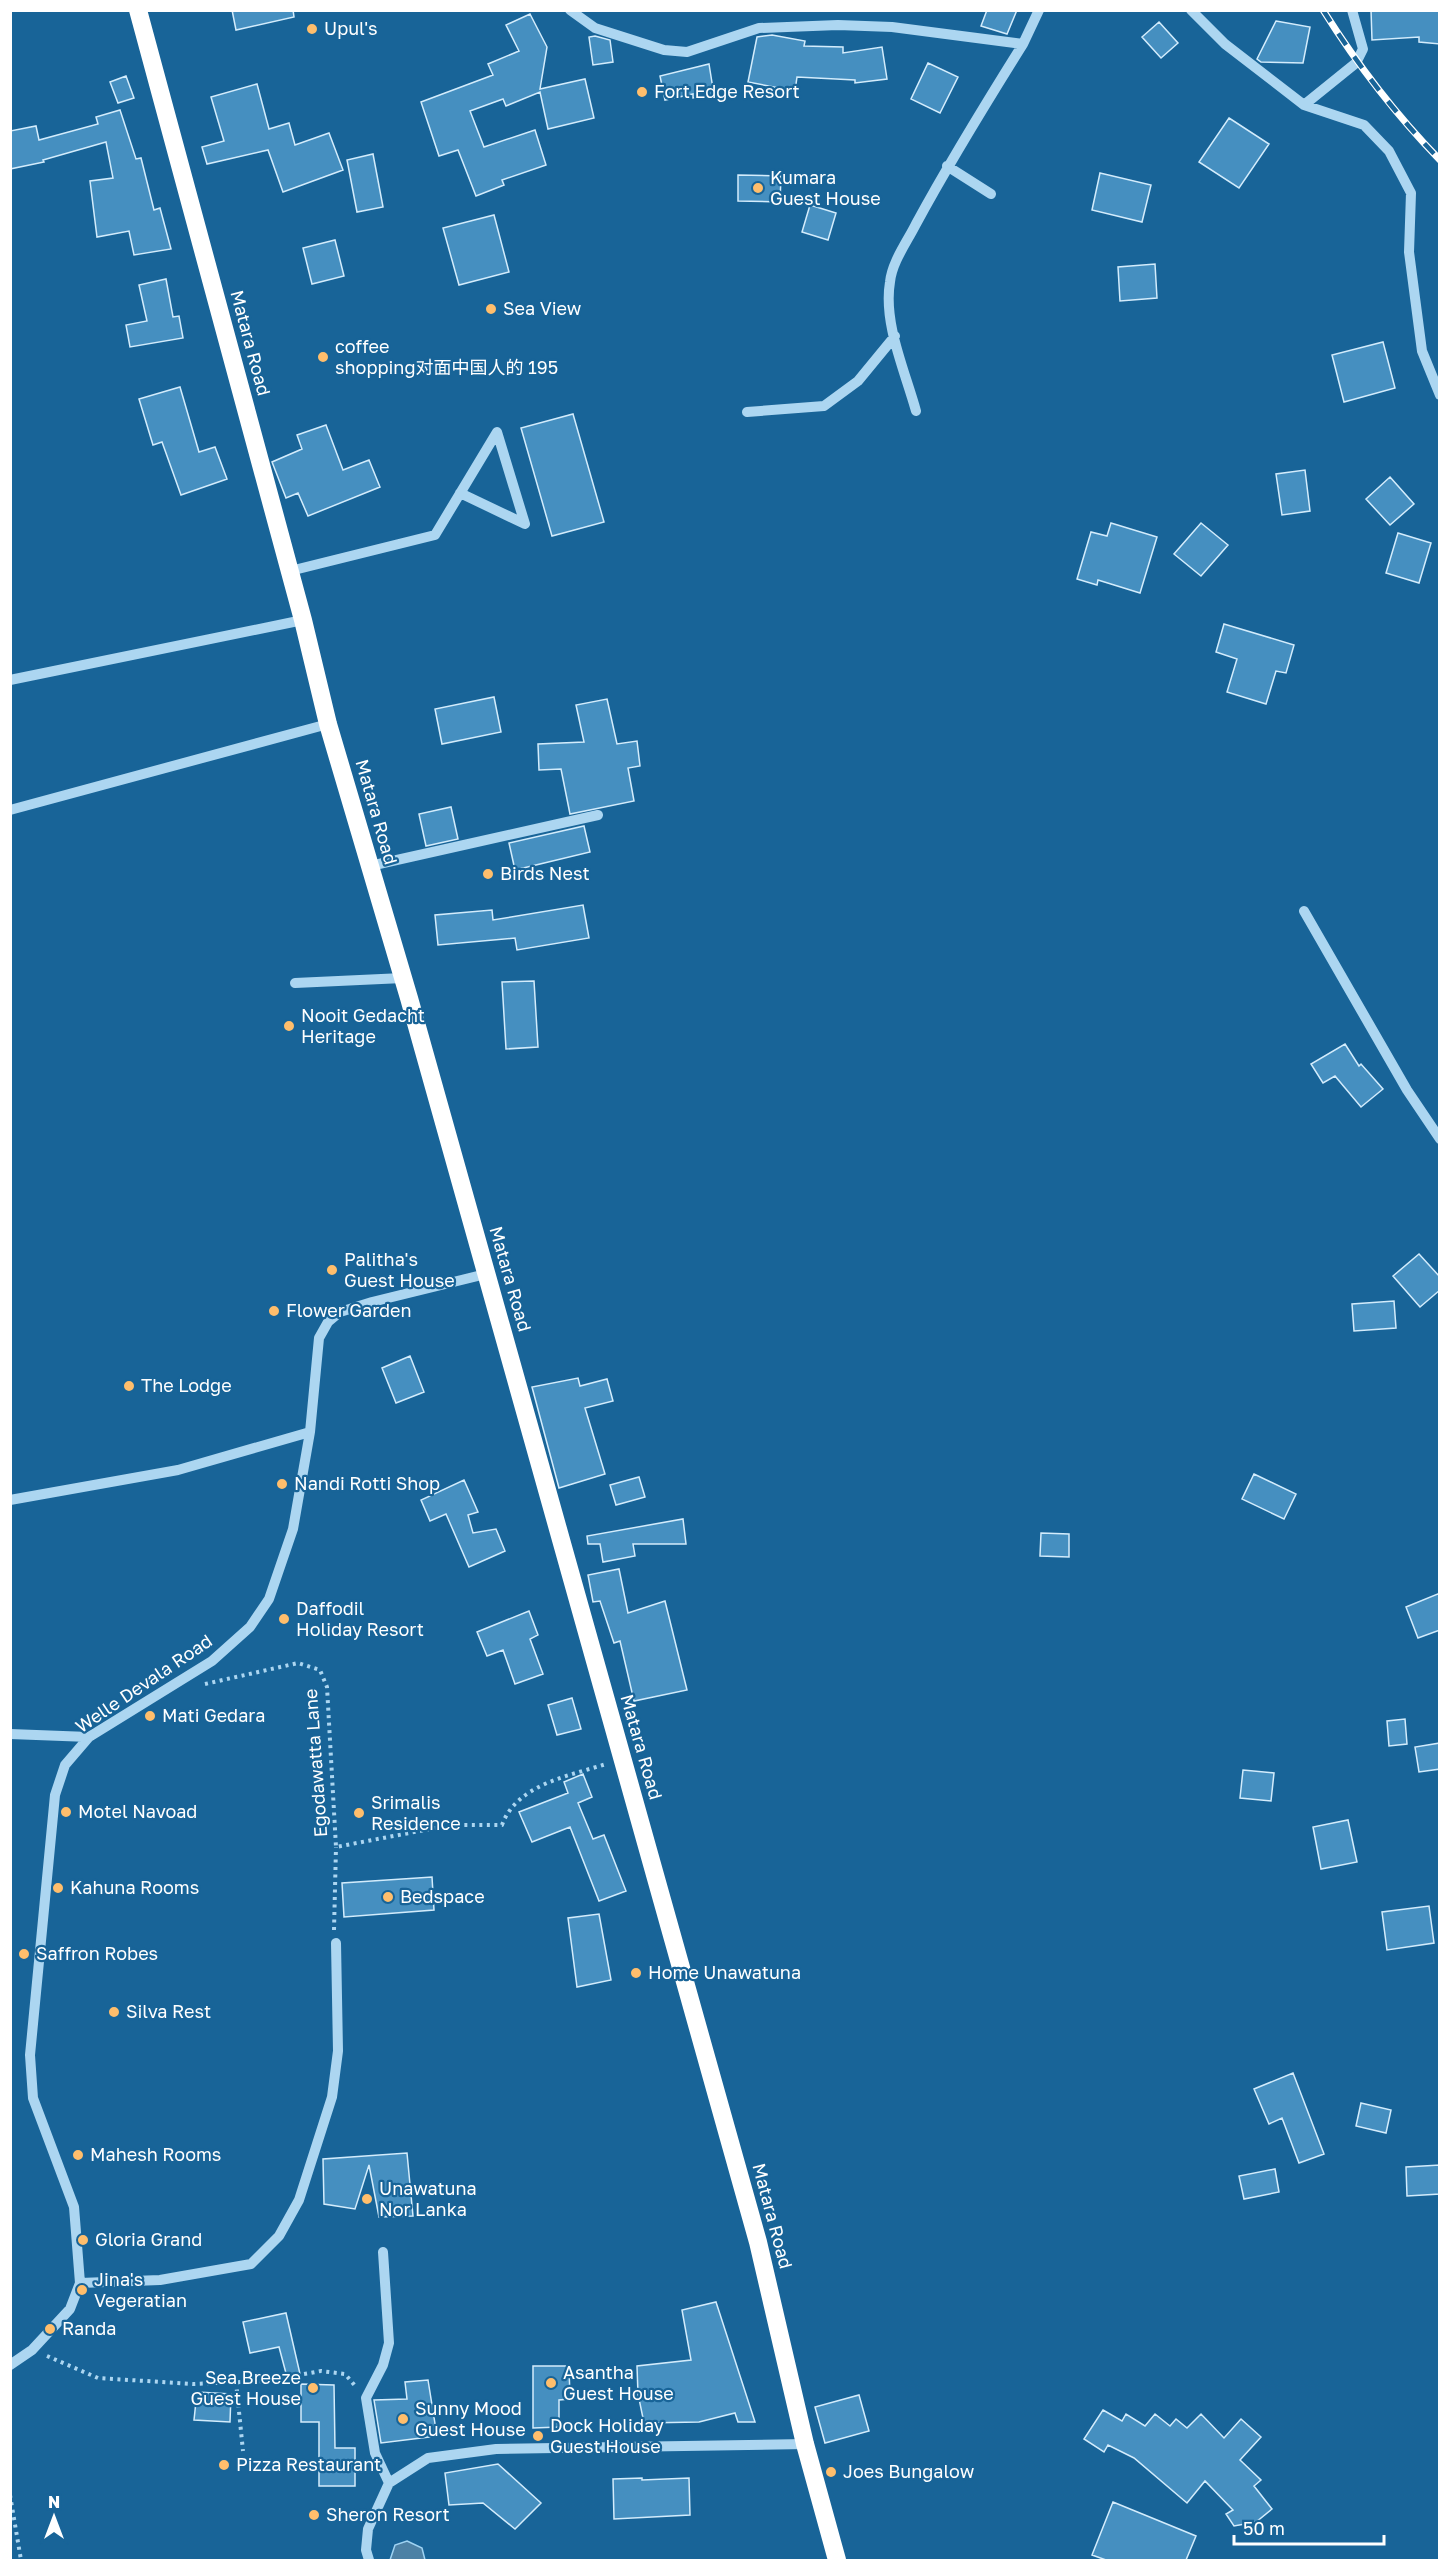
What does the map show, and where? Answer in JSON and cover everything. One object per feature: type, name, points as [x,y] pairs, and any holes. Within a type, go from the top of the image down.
[{"type":"highway","name":"Matara Road","points":[[138,10],[290,571],[328,724],[403,978],[758,2242],[805,2444],[837,2560]]},
{"type":"street","points":[[570,10],[595,28],[664,50],[687,52],[759,28],[838,25],[892,27],[1023,44]]},
{"type":"street","points":[[916,411],[895,336],[889,305],[890,281],[899,258],[947,166],[1023,44],[1039,10]]},
{"type":"street","points":[[1191,10],[1225,44],[1304,105],[1364,125],[1389,152],[1411,193],[1409,252],[1422,351],[1440,395]]},
{"type":"street","points":[[1304,105],[1356,63],[1363,49],[1352,10]]},
{"type":"street","points":[[947,166],[991,194]]},
{"type":"street","points":[[747,412],[824,406],[858,381],[895,336]]},
{"type":"street","points":[[290,571],[435,535],[460,493],[467,483],[497,432],[525,524],[460,493]]},
{"type":"street","points":[[10,680],[303,620]]},
{"type":"street","points":[[10,810],[328,724]]},
{"type":"street","points":[[370,866],[598,815]]},
{"type":"street","points":[[1304,911],[1407,1090],[1440,1139]]},
{"type":"street","points":[[295,983],[403,978]]},
{"type":"street","name":"Welle Devala Road","points":[[10,2365],[32,2350],[70,2310],[80,2283],[74,2206],[33,2098],[30,2055],[55,1795],[65,1765],[89,1737],[212,1661],[250,1627],[269,1599],[293,1529],[310,1432],[319,1338],[328,1322],[340,1312],[372,1302],[486,1274]]},
{"type":"street","points":[[10,1500],[178,1470],[310,1432]]},
{"type":"street","points":[[10,1734],[89,1737]]},
{"type":"street","points":[[80,2283],[160,2280],[251,2264],[279,2236],[299,2200],[332,2097],[338,2051],[336,1943]]},
{"type":"street","points":[[383,2252],[389,2343],[383,2365],[366,2398],[375,2453],[389,2483]]},
{"type":"street","points":[[369,2560],[366,2550],[368,2529],[389,2483],[428,2458],[496,2449],[805,2444]]},
{"type":"path","name":"Egodawatta Lane","points":[[196,1685],[298,1663],[320,1670],[327,1687],[336,1847],[451,1825],[502,1825],[508,1809],[525,1794],[622,1758]]},
{"type":"path","points":[[336,1847],[334,1930],[336,1943]]},
{"type":"path","points":[[32,2350],[98,2378],[193,2384],[266,2381],[321,2371],[345,2374],[366,2398]]},
{"type":"path","points":[[236,2382],[243,2451]]},
{"type":"path","points":[[10,2495],[21,2560]]},
{"type":"water","points":[[407,2541],[422,2548],[425,2560],[390,2560],[395,2545]]},
{"type":"building","points":[[232,10],[293,10],[294,17],[236,30]]},
{"type":"building","points":[[987,10],[1017,10],[1007,34],[981,26]]},
{"type":"building","points":[[1371,10],[1440,10],[1440,44],[1419,42],[1419,37],[1372,40]]},
{"type":"building","points":[[530,14],[547,47],[540,89],[585,79],[594,118],[548,129],[540,92],[506,106],[503,99],[470,111],[484,147],[535,130],[546,165],[502,180],[504,185],[476,196],[458,150],[439,156],[421,102],[493,75],[488,64],[519,51],[506,25]]},
{"type":"building","points":[[1276,21],[1310,27],[1303,63],[1261,62],[1257,59]]},
{"type":"building","points":[[1159,22],[1178,43],[1161,58],[1142,37]]},
{"type":"building","points":[[772,35],[805,41],[804,46],[843,47],[843,53],[882,47],[887,79],[855,83],[855,80],[797,77],[795,91],[748,82],[757,37]]},
{"type":"building","points":[[595,36],[610,40],[613,62],[593,65],[589,37]]},
{"type":"building","points":[[928,63],[958,77],[940,113],[911,99]]},
{"type":"building","points":[[709,64],[714,95],[693,98],[693,94],[665,100],[660,76]]},
{"type":"building","points":[[126,76],[134,98],[118,103],[110,82]]},
{"type":"building","points":[[257,84],[269,129],[289,123],[295,145],[329,133],[343,170],[283,192],[268,150],[207,164],[202,147],[224,141],[211,97]]},
{"type":"building","points":[[120,110],[136,159],[141,158],[154,210],[160,208],[171,249],[134,255],[129,231],[97,237],[90,181],[113,178],[106,142],[43,160],[44,162],[10,169],[10,131],[36,126],[39,140],[98,124],[96,117]]},
{"type":"building","points":[[1229,118],[1269,144],[1239,188],[1199,162]]},
{"type":"building","points":[[373,154],[383,207],[357,212],[347,160]]},
{"type":"building","points":[[1100,173],[1151,185],[1142,222],[1092,210]]},
{"type":"building","points":[[738,175],[781,176],[780,202],[738,201]]},
{"type":"building","points":[[810,205],[836,213],[828,240],[802,232]]},
{"type":"building","points":[[494,215],[509,272],[459,285],[443,228]]},
{"type":"building","points":[[335,240],[344,276],[312,284],[303,248]]},
{"type":"building","points":[[1155,264],[1157,298],[1120,301],[1118,267]]},
{"type":"building","points":[[166,279],[173,317],[179,316],[183,338],[130,347],[126,325],[147,321],[139,285]]},
{"type":"building","points":[[1383,342],[1395,388],[1344,402],[1332,355]]},
{"type":"building","points":[[180,387],[199,452],[215,447],[227,479],[181,495],[162,442],[153,445],[139,399]]},
{"type":"building","points":[[573,414],[604,522],[552,536],[521,428]]},
{"type":"building","points":[[326,425],[343,470],[369,460],[380,487],[308,516],[298,493],[286,498],[272,462],[302,449],[297,435]]},
{"type":"building","points":[[1305,470],[1310,511],[1282,515],[1276,474]]},
{"type":"building","points":[[1390,477],[1414,504],[1390,525],[1366,499]]},
{"type":"building","points":[[1111,523],[1157,537],[1140,593],[1098,580],[1097,585],[1077,579],[1091,532],[1107,536]]},
{"type":"building","points":[[1201,523],[1228,545],[1201,576],[1174,554]]},
{"type":"building","points":[[1398,533],[1431,543],[1419,583],[1386,573]]},
{"type":"building","points":[[1224,624],[1294,645],[1286,673],[1276,671],[1266,704],[1227,692],[1237,659],[1216,652]]},
{"type":"building","points":[[494,697],[501,732],[442,744],[435,709]]},
{"type":"building","points":[[607,699],[617,744],[637,741],[640,766],[628,768],[634,801],[570,814],[561,769],[539,770],[538,744],[584,742],[576,705]]},
{"type":"building","points":[[451,807],[458,839],[426,846],[419,814]]},
{"type":"building","points":[[584,826],[590,852],[515,870],[509,843]]},
{"type":"building","points":[[583,905],[589,938],[517,950],[515,938],[438,945],[435,915],[492,910],[493,920]]},
{"type":"building","points":[[534,981],[538,1047],[506,1049],[502,982]]},
{"type":"building","points":[[1345,1044],[1359,1066],[1361,1064],[1383,1089],[1361,1107],[1335,1076],[1323,1083],[1311,1064]]},
{"type":"building","points":[[1419,1254],[1440,1277],[1440,1290],[1420,1307],[1393,1276]]},
{"type":"building","points":[[1394,1301],[1396,1328],[1354,1331],[1352,1304]]},
{"type":"building","points":[[410,1356],[424,1392],[396,1403],[382,1368]]},
{"type":"building","points":[[578,1378],[580,1386],[607,1379],[613,1401],[585,1408],[605,1474],[559,1488],[532,1387]]},
{"type":"building","points":[[1254,1474],[1296,1494],[1284,1519],[1242,1499]]},
{"type":"building","points":[[639,1477],[645,1497],[616,1505],[610,1485]]},
{"type":"building","points":[[464,1480],[478,1512],[468,1515],[473,1533],[496,1529],[505,1551],[469,1567],[446,1514],[430,1521],[421,1500]]},
{"type":"building","points":[[683,1519],[686,1544],[633,1544],[635,1556],[603,1562],[600,1544],[588,1544],[587,1536]]},
{"type":"building","points":[[1041,1533],[1069,1534],[1069,1557],[1040,1556]]},
{"type":"building","points":[[619,1569],[628,1613],[665,1601],[687,1690],[634,1701],[620,1641],[614,1643],[600,1601],[593,1602],[588,1575]]},
{"type":"building","points":[[1440,1593],[1440,1630],[1418,1638],[1406,1607]]},
{"type":"building","points":[[529,1611],[538,1635],[530,1639],[543,1674],[515,1684],[503,1650],[487,1656],[477,1632]]},
{"type":"building","points":[[572,1698],[581,1729],[557,1735],[548,1705]]},
{"type":"building","points":[[1405,1719],[1407,1744],[1389,1746],[1387,1721]]},
{"type":"building","points":[[1440,1743],[1440,1769],[1419,1772],[1415,1747]]},
{"type":"building","points":[[1243,1770],[1274,1773],[1271,1801],[1240,1798]]},
{"type":"building","points":[[583,1774],[592,1797],[578,1803],[593,1839],[604,1835],[626,1891],[599,1901],[570,1827],[532,1842],[519,1812],[568,1793],[564,1782]]},
{"type":"building","points":[[1348,1820],[1357,1862],[1321,1869],[1313,1827]]},
{"type":"building","name":"Bedspace","points":[[432,1877],[434,1910],[344,1917],[342,1883]]},
{"type":"building","points":[[1429,1906],[1434,1943],[1387,1950],[1382,1912]]},
{"type":"building","points":[[599,1914],[611,1980],[577,1987],[568,1918]]},
{"type":"building","points":[[1293,2073],[1324,2154],[1299,2163],[1282,2118],[1269,2124],[1254,2089]]},
{"type":"building","points":[[1361,2103],[1391,2110],[1386,2133],[1356,2126]]},
{"type":"building","points":[[407,2153],[413,2216],[379,2217],[369,2165],[355,2209],[324,2204],[323,2159]]},
{"type":"building","points":[[1440,2165],[1440,2194],[1407,2196],[1406,2167]]},
{"type":"building","points":[[1275,2169],[1279,2192],[1244,2199],[1239,2176]]},
{"type":"building","points":[[716,2302],[755,2422],[738,2422],[735,2413],[699,2422],[644,2423],[638,2394],[637,2366],[691,2360],[682,2310]]},
{"type":"building","points":[[286,2313],[300,2374],[287,2377],[279,2347],[250,2353],[243,2322]]},
{"type":"building","name":"Asantha Guest House","points":[[533,2366],[569,2366],[570,2399],[559,2400],[559,2427],[533,2428]]},
{"type":"building","points":[[428,2380],[437,2436],[381,2443],[374,2400],[407,2399],[405,2382]]},
{"type":"building","points":[[301,2384],[334,2385],[335,2448],[355,2448],[355,2486],[319,2486],[319,2422],[301,2422]]},
{"type":"building","points":[[197,2392],[231,2394],[230,2422],[194,2420]]},
{"type":"building","points":[[859,2395],[869,2431],[825,2443],[815,2407]]},
{"type":"building","points":[[1103,2410],[1122,2421],[1126,2414],[1145,2426],[1155,2414],[1170,2426],[1176,2419],[1187,2428],[1201,2414],[1224,2438],[1241,2419],[1261,2437],[1240,2460],[1261,2480],[1254,2486],[1272,2509],[1256,2522],[1234,2526],[1226,2514],[1233,2510],[1205,2481],[1187,2503],[1134,2458],[1108,2445],[1104,2452],[1084,2439]]},
{"type":"building","points":[[498,2464],[541,2503],[515,2529],[483,2503],[449,2505],[445,2473]]},
{"type":"building","points":[[642,2478],[642,2480],[689,2478],[690,2515],[614,2519],[613,2479]]},
{"type":"building","points":[[1113,2502],[1196,2536],[1186,2560],[1106,2560],[1092,2555]]},
{"type":"railway","points":[[1323,10],[1377,88],[1440,160]]},
{"type":"place","name":"Upul's","points":[[312,29]]},
{"type":"place","name":"Fort Edge Resort","points":[[642,92]]},
{"type":"place","name":"Kumara Guest House","points":[[758,188]]},
{"type":"place","name":"Sea View","points":[[491,309]]},
{"type":"place","name":"coffee shopping对面中国人的 195","points":[[323,357]]},
{"type":"place","name":"Birds Nest","points":[[488,874]]},
{"type":"place","name":"Nooit Gedacht Heritage","points":[[289,1026]]},
{"type":"place","name":"Palitha's Guest House","points":[[332,1270]]},
{"type":"place","name":"Flower Garden","points":[[274,1311]]},
{"type":"place","name":"The Lodge","points":[[129,1386]]},
{"type":"place","name":"Nandi Rotti Shop","points":[[282,1484]]},
{"type":"place","name":"Daffodil Holiday Resort","points":[[284,1619]]},
{"type":"place","name":"Mati Gedara","points":[[150,1716]]},
{"type":"place","name":"Motel Navoad","points":[[66,1812]]},
{"type":"place","name":"Srimalis Residence","points":[[359,1813]]},
{"type":"place","name":"Kahuna Rooms","points":[[58,1888]]},
{"type":"place","name":"Bedspace","points":[[388,1897]]},
{"type":"place","name":"Saffron Robes","points":[[24,1954]]},
{"type":"place","name":"Home Unawatuna","points":[[636,1973]]},
{"type":"place","name":"Silva Rest","points":[[114,2012]]},
{"type":"place","name":"Mahesh Rooms","points":[[78,2155]]},
{"type":"place","name":"Unawatuna Nor Lanka","points":[[367,2199]]},
{"type":"place","name":"Gloria Grand","points":[[83,2240]]},
{"type":"place","name":"Jina's Vegeratian","points":[[82,2290]]},
{"type":"place","name":"Randa","points":[[50,2329]]},
{"type":"place","name":"Asantha Guest House","points":[[551,2383]]},
{"type":"place","name":"Sea Breeze Guest House","points":[[313,2388]]},
{"type":"place","name":"Sunny Mood Guest House","points":[[403,2419]]},
{"type":"place","name":"Dock Holiday Guest House","points":[[538,2436]]},
{"type":"place","name":"Pizza Restaurant","points":[[224,2465]]},
{"type":"place","name":"Joes Bungalow","points":[[831,2472]]},
{"type":"place","name":"Sheron Resort","points":[[314,2515]]}]
